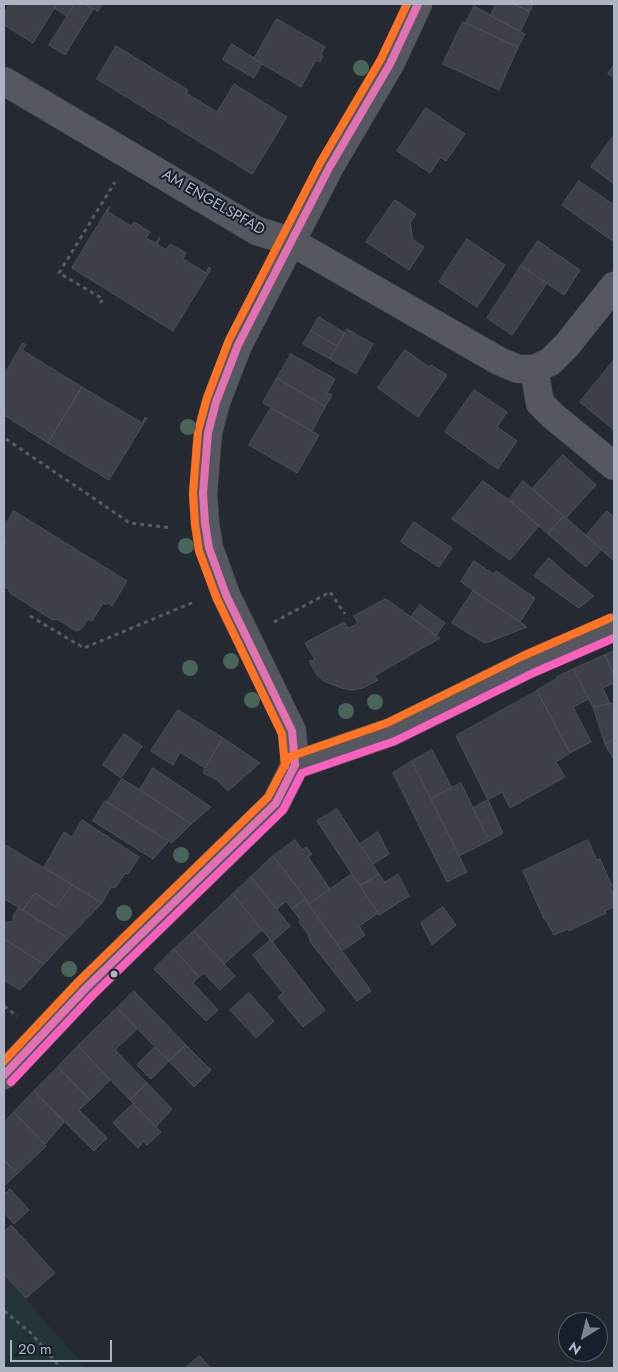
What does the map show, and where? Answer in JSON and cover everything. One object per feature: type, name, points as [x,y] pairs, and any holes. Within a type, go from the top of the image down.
[{"type":"street","points":[[4,1076],[80,994],[276,803],[295,765],[292,731],[217,574],[206,532],[203,493],[208,433],[216,402],[238,346],[329,168],[390,64],[418,4]]},
{"type":"street","name":"AM ENGELSPFAD","points":[[4,81],[257,231],[290,241],[499,361],[518,369],[534,369]]},
{"type":"street","points":[[614,286],[567,345],[550,362],[534,369],[540,403],[552,416],[614,466]]},
{"type":"street","points":[[295,765],[391,732],[529,664],[614,627]]},
{"type":"path","points":[[100,303],[103,299],[59,273],[131,155]]},
{"type":"path","points":[[6,439],[130,523],[172,528]]},
{"type":"path","points":[[277,620],[330,592],[345,614]]},
{"type":"path","points":[[30,616],[84,648],[194,602]]},
{"type":"path","points":[[4,1006],[20,1018]]},
{"type":"path","points":[[4,1311],[30,1332],[61,1368]]},
{"type":"shaded area","points":[[4,1274],[86,1368],[4,1368]]},
{"type":"building","points":[[10,4],[57,4],[33,43],[4,25],[4,14]]},
{"type":"building","points":[[57,4],[75,4],[67,16],[54,8]]},
{"type":"building","points":[[75,4],[85,4],[93,9],[65,55],[49,45]]},
{"type":"building","points":[[85,4],[102,4],[98,11]]},
{"type":"building","points":[[496,4],[513,4],[530,11],[520,32],[491,16]]},
{"type":"building","points":[[513,4],[533,4],[530,11]]},
{"type":"building","points":[[474,6],[525,34],[518,47],[466,23]]},
{"type":"building","points":[[277,19],[325,47],[321,54],[323,56],[320,62],[316,60],[301,87],[254,59]]},
{"type":"building","points":[[463,22],[518,47],[499,90],[443,64]]},
{"type":"building","points":[[232,44],[262,63],[254,78],[223,60]]},
{"type":"building","points":[[116,46],[188,90],[186,93],[217,112],[234,84],[287,117],[252,174],[97,79]]},
{"type":"building","points":[[614,65],[614,78],[608,74]]},
{"type":"building","points":[[426,108],[465,134],[446,161],[441,157],[430,173],[397,151]]},
{"type":"building","points":[[614,135],[614,184],[591,167]]},
{"type":"building","points":[[579,181],[614,205],[614,242],[562,205]]},
{"type":"building","points":[[395,200],[416,214],[410,223],[413,240],[424,247],[409,270],[366,242]]},
{"type":"building","points":[[109,207],[108,212],[131,226],[134,222],[150,232],[146,238],[156,243],[160,237],[157,244],[166,250],[170,244],[186,253],[183,259],[206,273],[209,267],[211,269],[173,331],[72,268]]},
{"type":"building","points":[[467,239],[505,265],[477,307],[439,282]]},
{"type":"building","points":[[538,241],[580,270],[564,295],[521,266]]},
{"type":"building","points":[[521,266],[547,283],[512,335],[487,318]]},
{"type":"building","points":[[319,317],[345,333],[337,346],[311,331]]},
{"type":"building","points":[[347,329],[373,344],[356,374],[330,359]]},
{"type":"building","points":[[311,331],[337,346],[330,359],[303,344]]},
{"type":"building","points":[[23,343],[26,345],[22,350],[82,387],[48,443],[4,415],[4,376]]},
{"type":"building","points":[[405,350],[429,367],[431,365],[447,375],[418,417],[378,388]]},
{"type":"building","points":[[291,354],[335,379],[327,393],[332,395],[325,407],[277,378]]},
{"type":"building","points":[[614,360],[614,430],[580,402]]},
{"type":"building","points":[[277,378],[325,407],[312,431],[263,403]]},
{"type":"building","points":[[82,387],[142,423],[147,418],[109,480],[48,443]]},
{"type":"building","points":[[474,390],[507,412],[497,427],[517,441],[498,469],[445,432]]},
{"type":"building","points":[[271,408],[319,435],[297,473],[249,445]]},
{"type":"building","points":[[563,455],[596,485],[566,518],[532,489]]},
{"type":"building","points":[[483,481],[539,526],[510,560],[452,519]]},
{"type":"building","points":[[523,481],[564,516],[548,534],[509,500]]},
{"type":"building","points":[[14,511],[127,581],[112,606],[108,603],[106,605],[103,603],[92,621],[88,619],[81,629],[76,631],[57,619],[53,620],[10,593],[4,586],[4,546],[6,541],[4,539],[4,528]]},
{"type":"building","points":[[607,511],[614,517],[614,561],[586,536]]},
{"type":"building","points":[[564,516],[602,549],[586,567],[548,534]]},
{"type":"building","points":[[414,522],[452,548],[439,567],[401,542]]},
{"type":"building","points":[[549,558],[594,596],[579,608],[534,576]]},
{"type":"building","points":[[474,561],[493,574],[496,571],[535,598],[520,622],[461,582]]},
{"type":"building","points":[[473,591],[527,627],[486,643],[452,623]]},
{"type":"building","points":[[386,599],[440,638],[374,676],[378,680],[363,688],[352,690],[324,681],[317,675],[309,661],[315,660],[305,643],[344,622],[348,628],[353,626],[358,623],[354,616]]},
{"type":"building","points":[[420,605],[445,623],[436,636],[411,617]]},
{"type":"building","points":[[614,651],[614,677],[605,655]]},
{"type":"building","points":[[605,655],[614,677],[614,683],[603,688],[610,704],[593,707],[574,669]]},
{"type":"building","points":[[574,669],[589,699],[573,707],[591,742],[570,753],[537,690]]},
{"type":"building","points":[[537,691],[570,753],[556,762],[565,777],[510,808],[502,792],[488,800],[456,736]]},
{"type":"building","points":[[614,703],[614,739],[605,744],[593,707]]},
{"type":"building","points":[[178,710],[223,738],[205,768],[180,752],[173,765],[151,751]]},
{"type":"building","points":[[124,734],[142,746],[121,778],[103,765]]},
{"type":"building","points":[[223,738],[260,763],[228,791],[217,780],[203,773]]},
{"type":"building","points":[[614,739],[614,760],[605,744]]},
{"type":"building","points":[[432,750],[452,788],[431,799],[412,761]]},
{"type":"building","points":[[412,761],[467,872],[447,882],[393,773]]},
{"type":"building","points":[[153,768],[211,807],[191,824],[140,790]]},
{"type":"building","points":[[122,779],[191,824],[172,843],[107,802]]},
{"type":"building","points":[[461,783],[489,841],[459,856],[431,799]]},
{"type":"building","points":[[488,800],[503,833],[489,841],[473,808]]},
{"type":"building","points":[[105,801],[168,842],[153,859],[93,821]]},
{"type":"building","points":[[337,809],[379,874],[360,886],[317,821]]},
{"type":"building","points":[[82,820],[139,857],[128,874],[125,873],[115,888],[111,887],[102,903],[44,867],[64,832],[72,837]]},
{"type":"building","points":[[378,832],[389,854],[373,864],[360,844]]},
{"type":"building","points":[[295,840],[302,850],[306,847],[312,854],[308,857],[330,889],[308,905],[306,899],[273,856]]},
{"type":"building","points":[[588,840],[597,860],[600,859],[612,886],[610,887],[614,896],[614,907],[605,911],[606,913],[569,931],[568,929],[554,935],[544,919],[523,871]]},
{"type":"building","points":[[4,844],[72,885],[56,907],[35,893],[23,910],[4,899]]},
{"type":"building","points":[[273,856],[306,899],[292,909],[286,901],[277,909],[251,877]]},
{"type":"building","points":[[352,874],[378,913],[359,926],[365,935],[342,951],[308,905]]},
{"type":"building","points":[[379,874],[385,882],[398,874],[409,896],[379,915],[360,886]]},
{"type":"building","points":[[251,877],[290,926],[272,942],[233,894]]},
{"type":"building","points":[[72,885],[102,903],[68,938],[23,910],[35,893],[56,907]]},
{"type":"building","points":[[233,894],[262,930],[224,964],[194,931]]},
{"type":"building","points":[[305,899],[371,991],[357,1001],[311,943],[308,934],[299,922],[300,919],[292,909]]},
{"type":"building","points":[[443,907],[456,925],[432,945],[421,923]]},
{"type":"building","points":[[18,908],[68,938],[44,964],[4,939],[4,921],[5,923],[14,921],[13,918]]},
{"type":"building","points":[[194,931],[235,976],[220,990],[204,973],[199,977],[174,949]]},
{"type":"building","points":[[4,939],[44,964],[20,990],[4,980]]},
{"type":"building","points":[[271,940],[325,1010],[303,1027],[278,997],[283,993],[253,955]]},
{"type":"building","points":[[174,949],[199,977],[193,983],[218,1010],[206,1021],[154,969]]},
{"type":"building","points":[[134,991],[186,1045],[169,1061],[117,1008]]},
{"type":"building","points":[[249,993],[274,1021],[256,1038],[230,1010]]},
{"type":"building","points":[[117,1008],[137,1029],[115,1050],[147,1083],[130,1100],[78,1046]]},
{"type":"building","points":[[186,1045],[211,1070],[194,1087],[169,1061]]},
{"type":"building","points":[[78,1046],[110,1080],[90,1100],[58,1067]]},
{"type":"building","points":[[155,1047],[169,1061],[151,1079],[137,1065]]},
{"type":"building","points":[[58,1067],[90,1100],[79,1110],[107,1138],[94,1151],[34,1091]]},
{"type":"building","points":[[147,1083],[172,1109],[156,1127],[130,1100]]},
{"type":"building","points":[[34,1091],[64,1122],[45,1144],[14,1112]]},
{"type":"building","points":[[133,1104],[161,1132],[147,1145],[144,1141],[138,1148],[113,1123]]},
{"type":"building","points":[[14,1112],[46,1146],[17,1174],[4,1160],[4,1123]]},
{"type":"building","points":[[4,1160],[17,1174],[4,1186]]},
{"type":"building","points":[[10,1189],[29,1210],[14,1224],[4,1212],[4,1191],[6,1193]]},
{"type":"building","points":[[11,1225],[55,1273],[26,1298],[4,1274],[4,1233]]},
{"type":"building","points":[[200,1356],[210,1368],[185,1368]]},
{"type":"transit line","points":[[285,766],[282,734],[217,599],[199,551],[193,493],[198,431],[207,398],[229,340],[320,163],[381,59],[407,4]]},
{"type":"transit line","points":[[295,765],[292,731],[226,595],[209,548],[203,493],[208,433],[216,402],[238,345],[329,168],[390,64],[418,4]]},
{"type":"transit line","points":[[4,1061],[79,981],[268,797],[289,757],[387,723],[525,655],[610,618]]},
{"type":"transit line","points":[[11,1082],[93,995],[283,810],[302,773],[395,741],[533,673],[614,638]]},
{"type":"transit line","points":[[4,1075],[86,988],[276,803],[295,765]]}]
